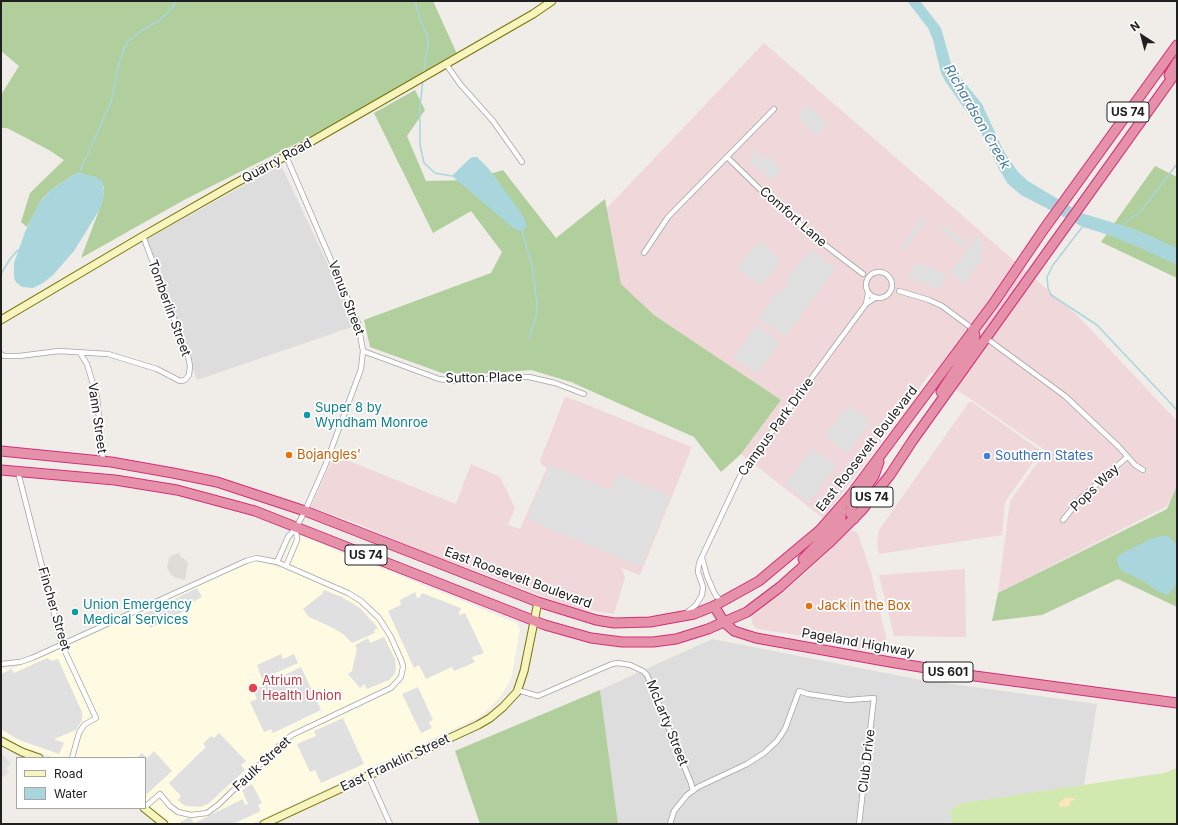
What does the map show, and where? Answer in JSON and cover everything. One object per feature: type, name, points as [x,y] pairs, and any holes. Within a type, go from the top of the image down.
[{"type":"highway","name":"East Roosevelt Boulevard","points":[[1,451],[103,461],[217,482],[305,511],[538,602],[596,620],[614,622],[650,622],[694,614],[714,606],[759,581],[820,530],[841,506],[882,454],[973,329],[993,304],[1044,229],[1177,45]]},
{"type":"highway","points":[[1158,97],[1164,82],[1177,62]]},
{"type":"highway","name":"US 74","points":[[1,470],[115,480],[177,490],[255,511],[534,621],[591,638],[622,642],[653,642],[676,639],[708,629],[747,612],[785,582],[829,543],[862,510],[890,475],[927,420],[1177,71]]},
{"type":"highway","points":[[986,338],[982,333],[982,328],[1012,283],[1025,257]]},
{"type":"highway","points":[[927,420],[942,389],[974,342],[975,336],[973,329]]},
{"type":"highway","points":[[854,518],[850,513],[850,510],[874,476],[882,454]]},
{"type":"highway","points":[[785,582],[789,573],[841,519],[841,506]]},
{"type":"highway","name":"Pageland Highway","points":[[714,606],[724,622],[734,631],[756,638],[975,676],[1177,703]]},
{"type":"street","name":"Quarry Road","points":[[1,320],[143,236],[286,156],[533,14],[552,1]]},
{"type":"street","points":[[446,64],[460,84],[493,121],[522,162]]},
{"type":"street","points":[[644,253],[668,217],[774,109]]},
{"type":"street","name":"Venus Street","points":[[286,156],[358,323],[363,351],[361,369],[325,466],[296,528]]},
{"type":"street","name":"Comfort Lane","points":[[727,157],[768,197],[812,235],[863,274],[867,281],[866,285],[868,293]]},
{"type":"street","name":"Tomberlin Street","points":[[80,353],[108,354],[157,369],[180,381],[185,380],[190,373],[188,356],[143,236]]},
{"type":"street","points":[[867,281],[869,277],[881,272],[888,276],[892,284],[899,291]]},
{"type":"street","points":[[863,274],[874,274]]},
{"type":"street","points":[[868,293],[875,298],[884,298],[890,292],[892,284]]},
{"type":"street","points":[[890,292],[899,291],[929,300],[942,306],[973,329]]},
{"type":"street","name":"Campus Park Drive","points":[[866,304],[868,293]]},
{"type":"street","name":"Campus Park Drive","points":[[681,616],[696,605],[702,595],[703,587],[698,572],[699,563],[741,474],[866,304],[875,298]]},
{"type":"street","points":[[986,338],[1065,396],[1119,447],[1135,465],[1143,470]]},
{"type":"street","points":[[1,354],[4,356],[19,356],[59,351],[80,353]]},
{"type":"street","name":"Sutton Place","points":[[363,351],[439,379],[455,381],[529,377],[555,383],[584,394]]},
{"type":"street","name":"Vann Street","points":[[80,353],[87,364],[96,397],[103,461]]},
{"type":"street","name":"Pops Way","points":[[1063,520],[1080,500],[1127,457]]},
{"type":"street","name":"Fincher Street","points":[[18,472],[62,645],[96,718],[84,725],[79,733],[72,757]]},
{"type":"street","points":[[277,562],[288,536],[296,528]]},
{"type":"street","points":[[1,664],[26,660],[62,645],[249,560],[260,558],[286,566],[297,540],[296,528]]},
{"type":"street","points":[[702,558],[713,590],[716,596],[722,601]]},
{"type":"street","name":"Faulk Street","points":[[146,806],[160,794],[170,806],[178,812],[191,815],[207,813],[218,805],[292,735],[382,694],[392,688],[398,681],[403,667],[401,657],[388,631],[374,612],[361,601],[348,593],[286,566]]},
{"type":"street","name":"East Franklin Street","points":[[264,824],[478,725],[503,707],[517,690],[524,671],[538,602]]},
{"type":"street","name":"McLarty Street","points":[[517,690],[538,696],[612,664],[618,663],[630,665],[643,671],[647,675],[693,791]]},
{"type":"street","name":"Club Drive","points":[[693,791],[698,787],[747,764],[764,753],[777,741],[785,729],[799,691],[808,694],[848,700],[874,698],[859,824]]},
{"type":"street","points":[[1,741],[22,752],[36,757]]},
{"type":"street","points":[[368,775],[390,824]]},
{"type":"street","points":[[670,824],[674,811],[687,795],[693,791]]},
{"type":"street","points":[[145,809],[164,824]]},
{"type":"shaded area","points":[[764,43],[1080,318],[1177,421],[1177,485],[1167,506],[998,593],[1010,501],[1046,451],[931,372],[823,518],[741,454],[781,400],[654,315],[621,284],[607,208]]},
{"type":"shaded area","points":[[807,105],[828,124],[817,136],[797,118],[801,114],[799,113]]},
{"type":"shaded area","points":[[753,149],[764,159],[767,155],[782,170],[772,181],[750,161],[753,158],[749,154]]},
{"type":"shaded area","points":[[281,165],[355,326],[197,380],[147,239]]},
{"type":"shaded area","points":[[922,218],[926,221],[904,251],[900,248]]},
{"type":"shaded area","points":[[944,225],[967,243],[963,247],[941,229]]},
{"type":"shaded area","points":[[977,236],[984,241],[981,245],[985,247],[979,255],[983,259],[964,283],[950,273]]},
{"type":"shaded area","points":[[760,241],[780,259],[778,262],[779,264],[760,286],[737,267]]},
{"type":"shaded area","points":[[810,249],[836,268],[786,336],[782,333],[781,335],[769,324],[767,326],[759,318],[780,289],[783,291],[788,284],[785,282]]},
{"type":"shaded area","points":[[916,262],[946,274],[940,290],[909,278]]},
{"type":"shaded area","points":[[756,325],[780,342],[757,374],[734,358]]},
{"type":"shaded area","points":[[565,397],[692,447],[640,575],[621,568],[625,577],[614,614],[577,608],[555,601],[487,574],[423,552],[361,525],[311,507],[334,455],[456,504],[471,464],[500,477],[515,508],[508,525],[520,529],[547,468],[541,464],[540,461]]},
{"type":"shaded area","points":[[969,402],[972,402],[1041,451],[1005,502],[1002,535],[879,554],[877,544],[879,530]]},
{"type":"shaded area","points":[[848,404],[871,421],[848,453],[825,436]]},
{"type":"shaded area","points":[[812,448],[836,466],[809,502],[786,485]]},
{"type":"shaded area","points":[[550,465],[611,490],[618,474],[671,496],[641,567],[527,519]]},
{"type":"shaded area","points":[[855,531],[858,534],[871,572],[886,638],[887,654],[859,649],[817,638],[757,629],[753,625],[751,619],[753,615],[806,573],[847,533]]},
{"type":"shaded area","name":"Atrium Health Union","points":[[295,533],[516,623],[520,629],[511,679],[500,697],[481,716],[251,824],[169,824],[146,804],[146,757],[53,757],[20,746],[1,734],[1,668],[11,669],[47,655],[255,561],[280,568]]},
{"type":"shaded area","points":[[179,553],[188,564],[185,580],[174,577],[167,568],[169,558],[172,555]]},
{"type":"shaded area","points":[[965,569],[966,637],[894,636],[879,575]]},
{"type":"shaded area","points":[[197,588],[202,597],[189,604],[191,608],[150,628],[141,615]]},
{"type":"shaded area","points":[[324,590],[342,597],[360,608],[378,628],[374,630],[375,633],[352,643],[343,634],[309,617],[303,609],[322,594]]},
{"type":"shaded area","points":[[415,592],[417,598],[419,598],[422,593],[461,608],[459,615],[465,613],[484,653],[472,657],[475,662],[454,671],[452,667],[426,679],[419,665],[414,668],[388,611],[401,605],[400,600]]},
{"type":"shaded area","points":[[384,637],[395,659],[396,670],[394,675],[389,680],[367,689],[364,684],[360,688],[348,674],[352,671],[357,649],[355,645],[368,638],[370,643]]},
{"type":"shaded area","points":[[712,639],[916,679],[1097,704],[1084,785],[962,803],[950,810],[952,824],[618,824],[600,690]]},
{"type":"shaded area","points":[[281,654],[283,659],[294,654],[298,663],[262,679],[257,665]]},
{"type":"shaded area","points":[[47,658],[52,661],[58,659],[82,712],[82,720],[76,730],[54,739],[64,743],[59,754],[19,740],[1,729],[1,674],[11,669],[14,673]]},
{"type":"shaded area","points":[[301,667],[321,710],[273,733],[271,729],[264,732],[250,702],[257,699],[253,690]]},
{"type":"shaded area","points":[[418,687],[433,720],[429,722],[432,728],[421,733],[402,694]]},
{"type":"shaded area","points":[[343,718],[364,764],[321,783],[315,770],[310,772],[297,744],[316,736],[314,731]]},
{"type":"shaded area","points":[[219,733],[246,761],[241,765],[245,770],[208,804],[200,807],[182,804],[178,800],[181,796],[169,783],[206,747],[203,744],[211,736],[214,738]]},
{"type":"shaded area","points":[[154,751],[172,771],[147,794],[146,757],[147,758]]},
{"type":"shaded area","points":[[1,753],[11,763],[6,768],[9,772],[1,779]]},
{"type":"shaded area","points":[[142,753],[146,757],[137,757]]},
{"type":"shaded area","points":[[252,784],[262,803],[258,805],[261,811],[233,824],[181,824],[180,822],[190,817],[194,823],[243,799],[245,805],[248,804],[242,790]]},
{"type":"green space","points":[[1,1],[433,1],[457,54],[343,120],[184,200],[81,258],[103,200],[104,187],[95,177],[79,173],[73,175],[50,191],[42,199],[27,227],[21,222],[30,193],[64,160],[49,150],[7,128],[1,128],[1,95],[19,66],[1,51]]},
{"type":"green space","points":[[415,90],[425,110],[407,136],[426,181],[470,180],[503,170],[556,238],[605,199],[621,284],[654,315],[781,400],[741,454],[721,472],[694,437],[571,382],[531,370],[478,374],[442,373],[370,347],[364,320],[491,273],[502,252],[471,211],[433,233],[374,113]]},
{"type":"green space","points":[[1155,166],[1177,177],[1177,278],[1101,242]]},
{"type":"green space","points":[[1177,485],[1177,607],[1118,579],[1042,615],[992,621],[998,593],[1167,509]]},
{"type":"green space","points":[[600,690],[618,824],[480,824],[455,751]]},
{"type":"green space","points":[[1177,768],[1177,824],[952,824],[950,810],[962,803],[1164,773]]},
{"type":"sand","points":[[1065,798],[1073,798],[1076,800],[1070,801],[1069,806],[1060,807],[1059,803]]},
{"type":"water","name":"Richardson Creek","points":[[907,1],[920,1],[941,28],[952,67],[982,104],[1003,150],[1018,172],[1028,181],[1081,213],[1134,229],[1177,248],[1177,265],[1106,234],[1083,227],[1021,195],[1008,184],[981,132],[945,81],[941,73],[933,40],[928,28]]},
{"type":"water","points":[[472,157],[477,157],[489,169],[522,214],[527,225],[523,232],[513,228],[452,176]]},
{"type":"water","points":[[79,173],[96,177],[102,181],[104,191],[100,209],[74,251],[53,275],[43,283],[33,288],[22,287],[14,278],[14,263],[25,232],[39,203],[50,191],[73,175]]},
{"type":"water","points":[[1167,536],[1172,539],[1177,546],[1177,581],[1174,588],[1168,595],[1159,592],[1143,581],[1121,570],[1117,559],[1120,554],[1151,539]]},
{"type":"waterway","points":[[79,173],[111,102],[119,64],[127,42],[142,30],[159,21],[171,9],[176,1]]},
{"type":"waterway","points":[[415,1],[420,19],[427,34],[428,43],[423,75]]},
{"type":"waterway","points":[[423,80],[420,106],[420,145],[424,163],[435,173],[452,176]]},
{"type":"waterway","points":[[1120,226],[1141,211],[1177,164]]},
{"type":"waterway","points":[[1083,226],[1053,265],[1047,277],[1048,288],[1051,295],[1097,325],[1177,410]]},
{"type":"waterway","points":[[522,231],[532,266],[537,304],[536,318],[529,338]]},
{"type":"waterway","points":[[1,274],[10,259],[18,250]]},
{"type":"place","name":"Super 8 by Wyndham Monroe","points":[[307,415]]},
{"type":"place","name":"Bojangles'","points":[[289,455]]},
{"type":"place","name":"Southern States","points":[[987,456]]},
{"type":"place","name":"Jack in the Box","points":[[809,606]]},
{"type":"place","name":"Union Emergency Medical Services","points":[[75,612]]},
{"type":"place","name":"Atrium Health Union","points":[[253,688]]}]
